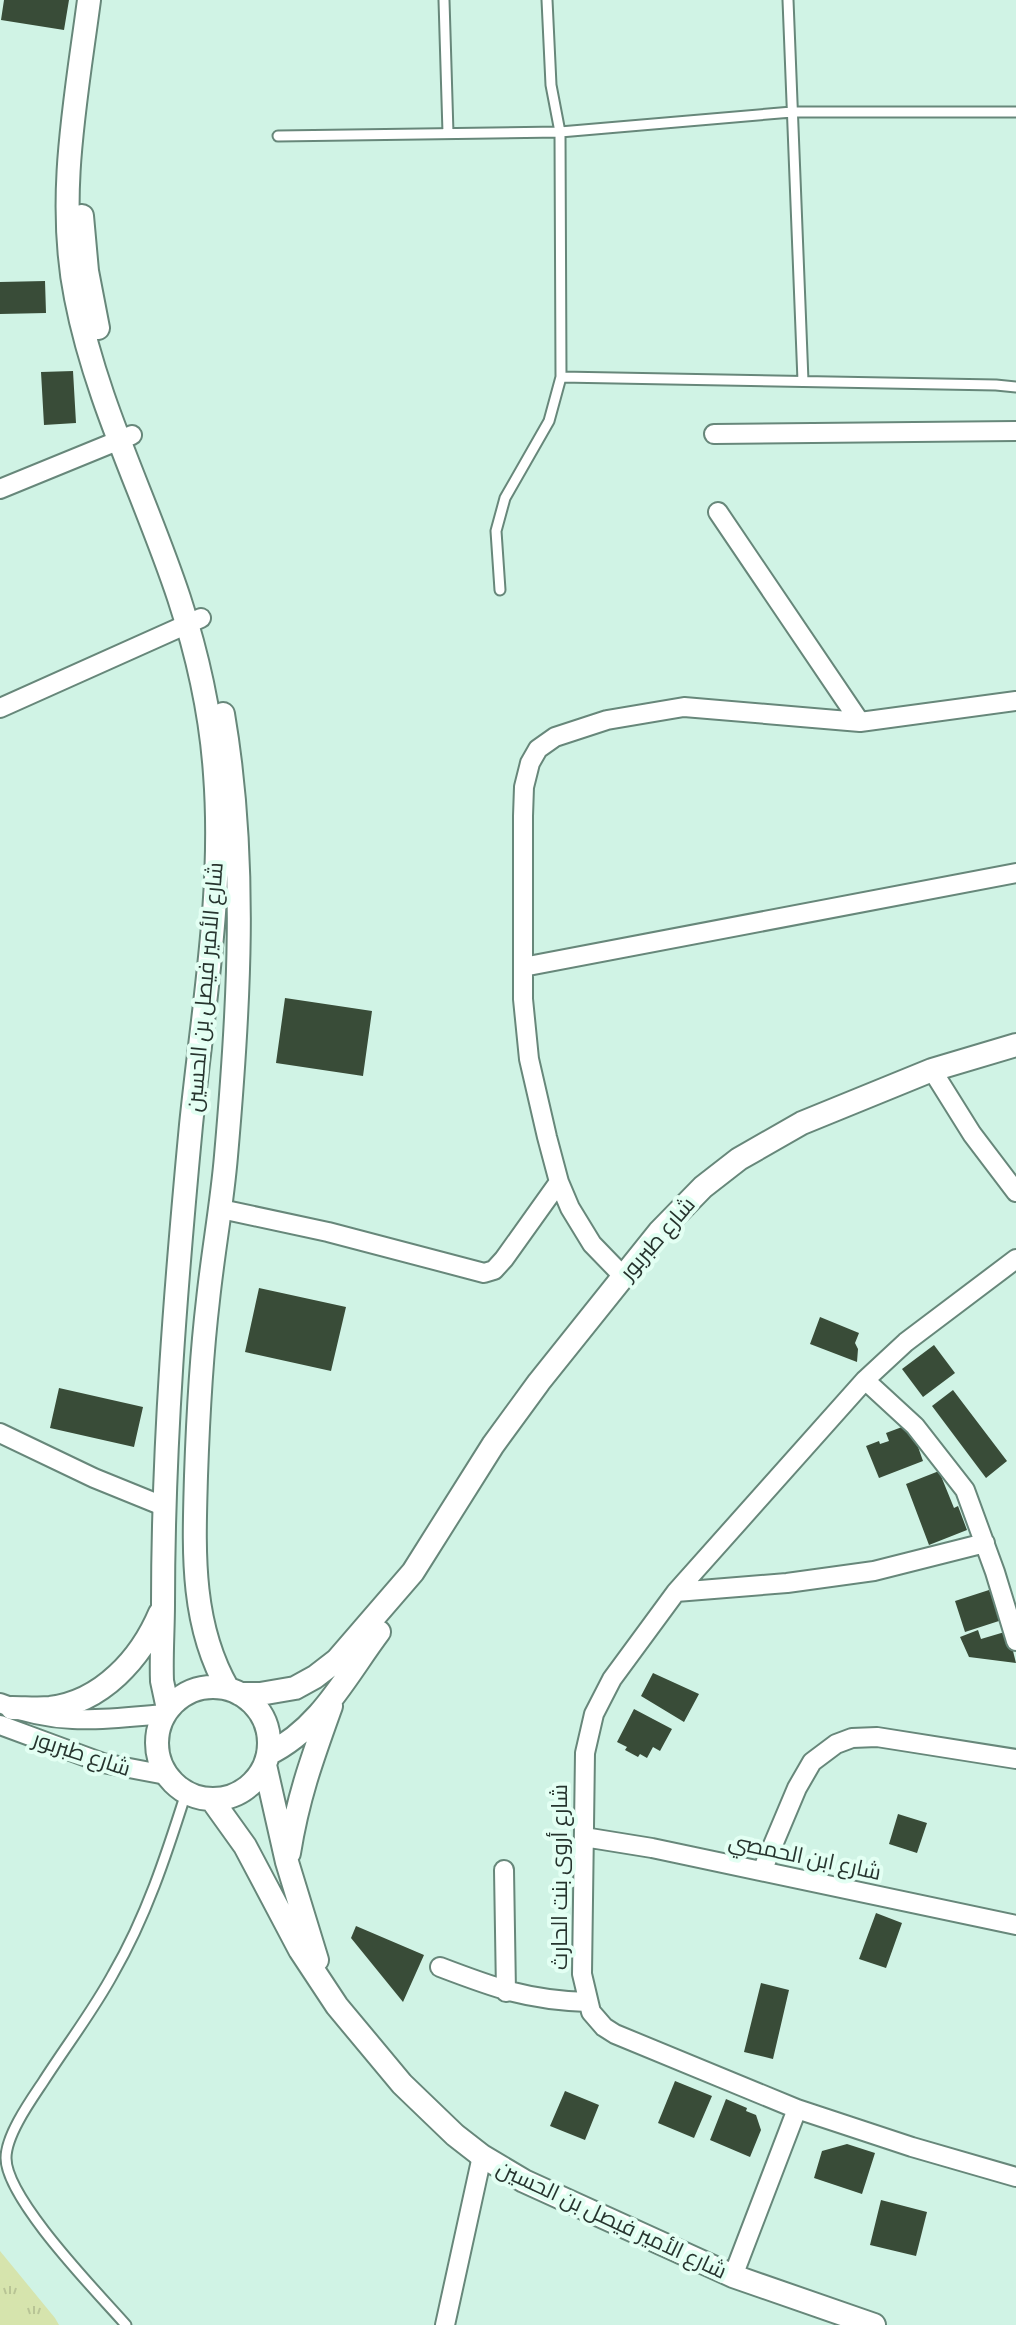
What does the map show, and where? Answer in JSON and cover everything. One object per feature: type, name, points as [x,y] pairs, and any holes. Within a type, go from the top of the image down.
[{"type":"street","name":"شارع الأمير فيصل بن الحسين","points":[[89,0],[70,147],[68,246],[83,329],[194,621],[222,704],[237,826],[240,972],[221,1209],[202,1364],[194,1530],[200,1613],[213,1660],[234,1691]]},
{"type":"street","name":"شارع الأمير فيصل بن الحسين","points":[[104,0],[88,119],[83,242],[101,343],[126,438]]},
{"type":"street","points":[[714,434],[1016,431]]},
{"type":"street","points":[[0,489],[126,438]]},
{"type":"street","points":[[718,512],[860,722]]},
{"type":"street","name":"شارع الأمير فيصل بن الحسين","points":[[166,1711],[162,1681],[163,1506],[177,1280],[215,913],[216,806],[209,718],[194,621]]},
{"type":"street","points":[[0,708],[194,621]]},
{"type":"street","points":[[623,1276],[580,1227],[559,1182],[529,1059],[523,999],[524,787],[530,763],[538,749],[555,737],[607,720],[684,707],[860,722],[1016,701]]},
{"type":"street","points":[[523,967],[1016,873]]},
{"type":"street","name":"شارع طبربور","points":[[267,1760],[299,1735],[336,1694],[399,1602],[413,1572],[507,1425],[623,1276],[682,1207],[739,1159],[802,1123],[932,1070],[1016,1045]]},
{"type":"street","points":[[932,1070],[972,1134],[1016,1192]]},
{"type":"street","points":[[195,1085],[230,1097]]},
{"type":"street","points":[[221,1209],[328,1232],[484,1273],[494,1270],[504,1259],[559,1182]]},
{"type":"street","name":"شارع أروى بنت الحارث","points":[[587,2002],[582,1974],[585,1753],[594,1714],[612,1679],[676,1592],[865,1380],[906,1342],[1016,1259]]},
{"type":"street","points":[[865,1380],[915,1426],[965,1490],[1015,1635]]},
{"type":"street","points":[[0,1433],[94,1478],[163,1506]]},
{"type":"street","points":[[676,1592],[849,1575],[896,1567],[985,1543]]},
{"type":"street","name":"شارع طبربور","points":[[234,1691],[284,1691],[325,1670],[413,1572]]},
{"type":"street","points":[[4,1712],[52,1708],[75,1701],[105,1685],[141,1647],[153,1630],[163,1604]]},
{"type":"street","points":[[206,1687],[234,1691],[258,1709],[264,1719],[269,1742],[267,1760],[260,1775],[244,1791],[223,1799],[212,1800],[186,1793],[166,1775],[158,1755],[156,1744],[166,1711],[176,1700],[195,1689],[206,1687]]},
{"type":"street","points":[[287,1862],[302,1786],[336,1694]]},
{"type":"street","name":"شارع طبربور","points":[[4,1712],[74,1721],[166,1711]]},
{"type":"street","name":"شارع طبربور","points":[[4,1712],[103,1763],[166,1775]]},
{"type":"street","points":[[762,1871],[797,1788],[812,1762],[836,1744],[852,1738],[877,1737],[1016,1759]]},
{"type":"street","name":"شارع الأمير فيصل بن الحسين","points":[[267,1760],[287,1862],[323,1984]]},
{"type":"street","name":"شارع الأمير فيصل بن الحسين","points":[[212,1800],[245,1846],[300,1950],[355,2029],[402,2084],[455,2135],[482,2156],[524,2181],[733,2276],[874,2325]]},
{"type":"street","name":"شارع ابن الحمصي","points":[[584,1837],[652,1848],[1016,1925]]},
{"type":"street","points":[[504,1870],[506,1992]]},
{"type":"street","points":[[440,1967],[506,1992],[550,2001],[587,2002],[596,2018],[615,2034],[797,2109],[1016,2177]]},
{"type":"street","points":[[733,2276],[797,2109]]},
{"type":"street","points":[[445,2325],[482,2156]]},
{"type":"lane","points":[[444,0],[448,133]]},
{"type":"lane","points":[[500,590],[496,531],[505,498],[549,421],[561,377],[560,132],[551,85],[547,0]]},
{"type":"lane","points":[[788,0],[803,381]]},
{"type":"lane","points":[[278,136],[560,132],[792,112],[1016,112]]},
{"type":"lane","points":[[561,377],[1016,387]]},
{"type":"lane","points":[[126,2325],[38,2222],[3,2162],[24,2110],[113,1974],[158,1883],[186,1793]]},
{"type":"green space","points":[[0,2251],[55,2318],[59,2325],[0,2325]]},
{"type":"building","points":[[4,0],[69,0],[64,30],[1,20]]},
{"type":"building","points":[[45,281],[46,313],[0,314],[0,282]]},
{"type":"building","points":[[73,371],[76,423],[44,425],[41,372]]},
{"type":"building","points":[[285,998],[372,1011],[363,1076],[276,1063]]},
{"type":"building","points":[[259,1288],[346,1307],[331,1371],[245,1352]]},
{"type":"building","points":[[820,1317],[859,1333],[855,1343],[857,1362],[810,1344]]},
{"type":"building","points":[[934,1345],[955,1373],[923,1397],[902,1369]]},
{"type":"building","points":[[59,1388],[143,1407],[134,1447],[50,1428]]},
{"type":"building","points":[[953,1390],[1007,1461],[986,1478],[932,1406]]},
{"type":"building","points":[[910,1424],[923,1461],[879,1478],[866,1446],[889,1441],[886,1433]]},
{"type":"building","points":[[939,1471],[967,1530],[929,1545],[906,1484]]},
{"type":"building","points":[[989,1590],[1002,1620],[965,1632],[955,1601]]},
{"type":"building","points":[[978,1630],[981,1639],[1008,1631],[1016,1663],[969,1657],[960,1637]]},
{"type":"building","points":[[653,1673],[699,1694],[684,1722],[641,1696]]},
{"type":"building","points":[[634,1709],[672,1729],[660,1751],[653,1747],[647,1758],[640,1754],[638,1757],[617,1742]]},
{"type":"building","points":[[898,1814],[927,1823],[917,1853],[889,1844]]},
{"type":"building","points":[[876,1913],[902,1923],[886,1968],[859,1959]]},
{"type":"building","points":[[356,1926],[424,1955],[403,2002],[351,1938]]},
{"type":"building","points":[[761,1983],[789,1990],[773,2059],[744,2052]]},
{"type":"building","points":[[675,2081],[712,2096],[694,2138],[658,2123]]},
{"type":"building","points":[[565,2091],[599,2105],[585,2140],[550,2126]]},
{"type":"building","points":[[726,2099],[756,2115],[761,2130],[750,2157],[710,2140]]},
{"type":"building","points":[[847,2144],[875,2153],[862,2194],[814,2178],[822,2151]]},
{"type":"building","points":[[881,2200],[927,2212],[916,2256],[870,2245]]}]
